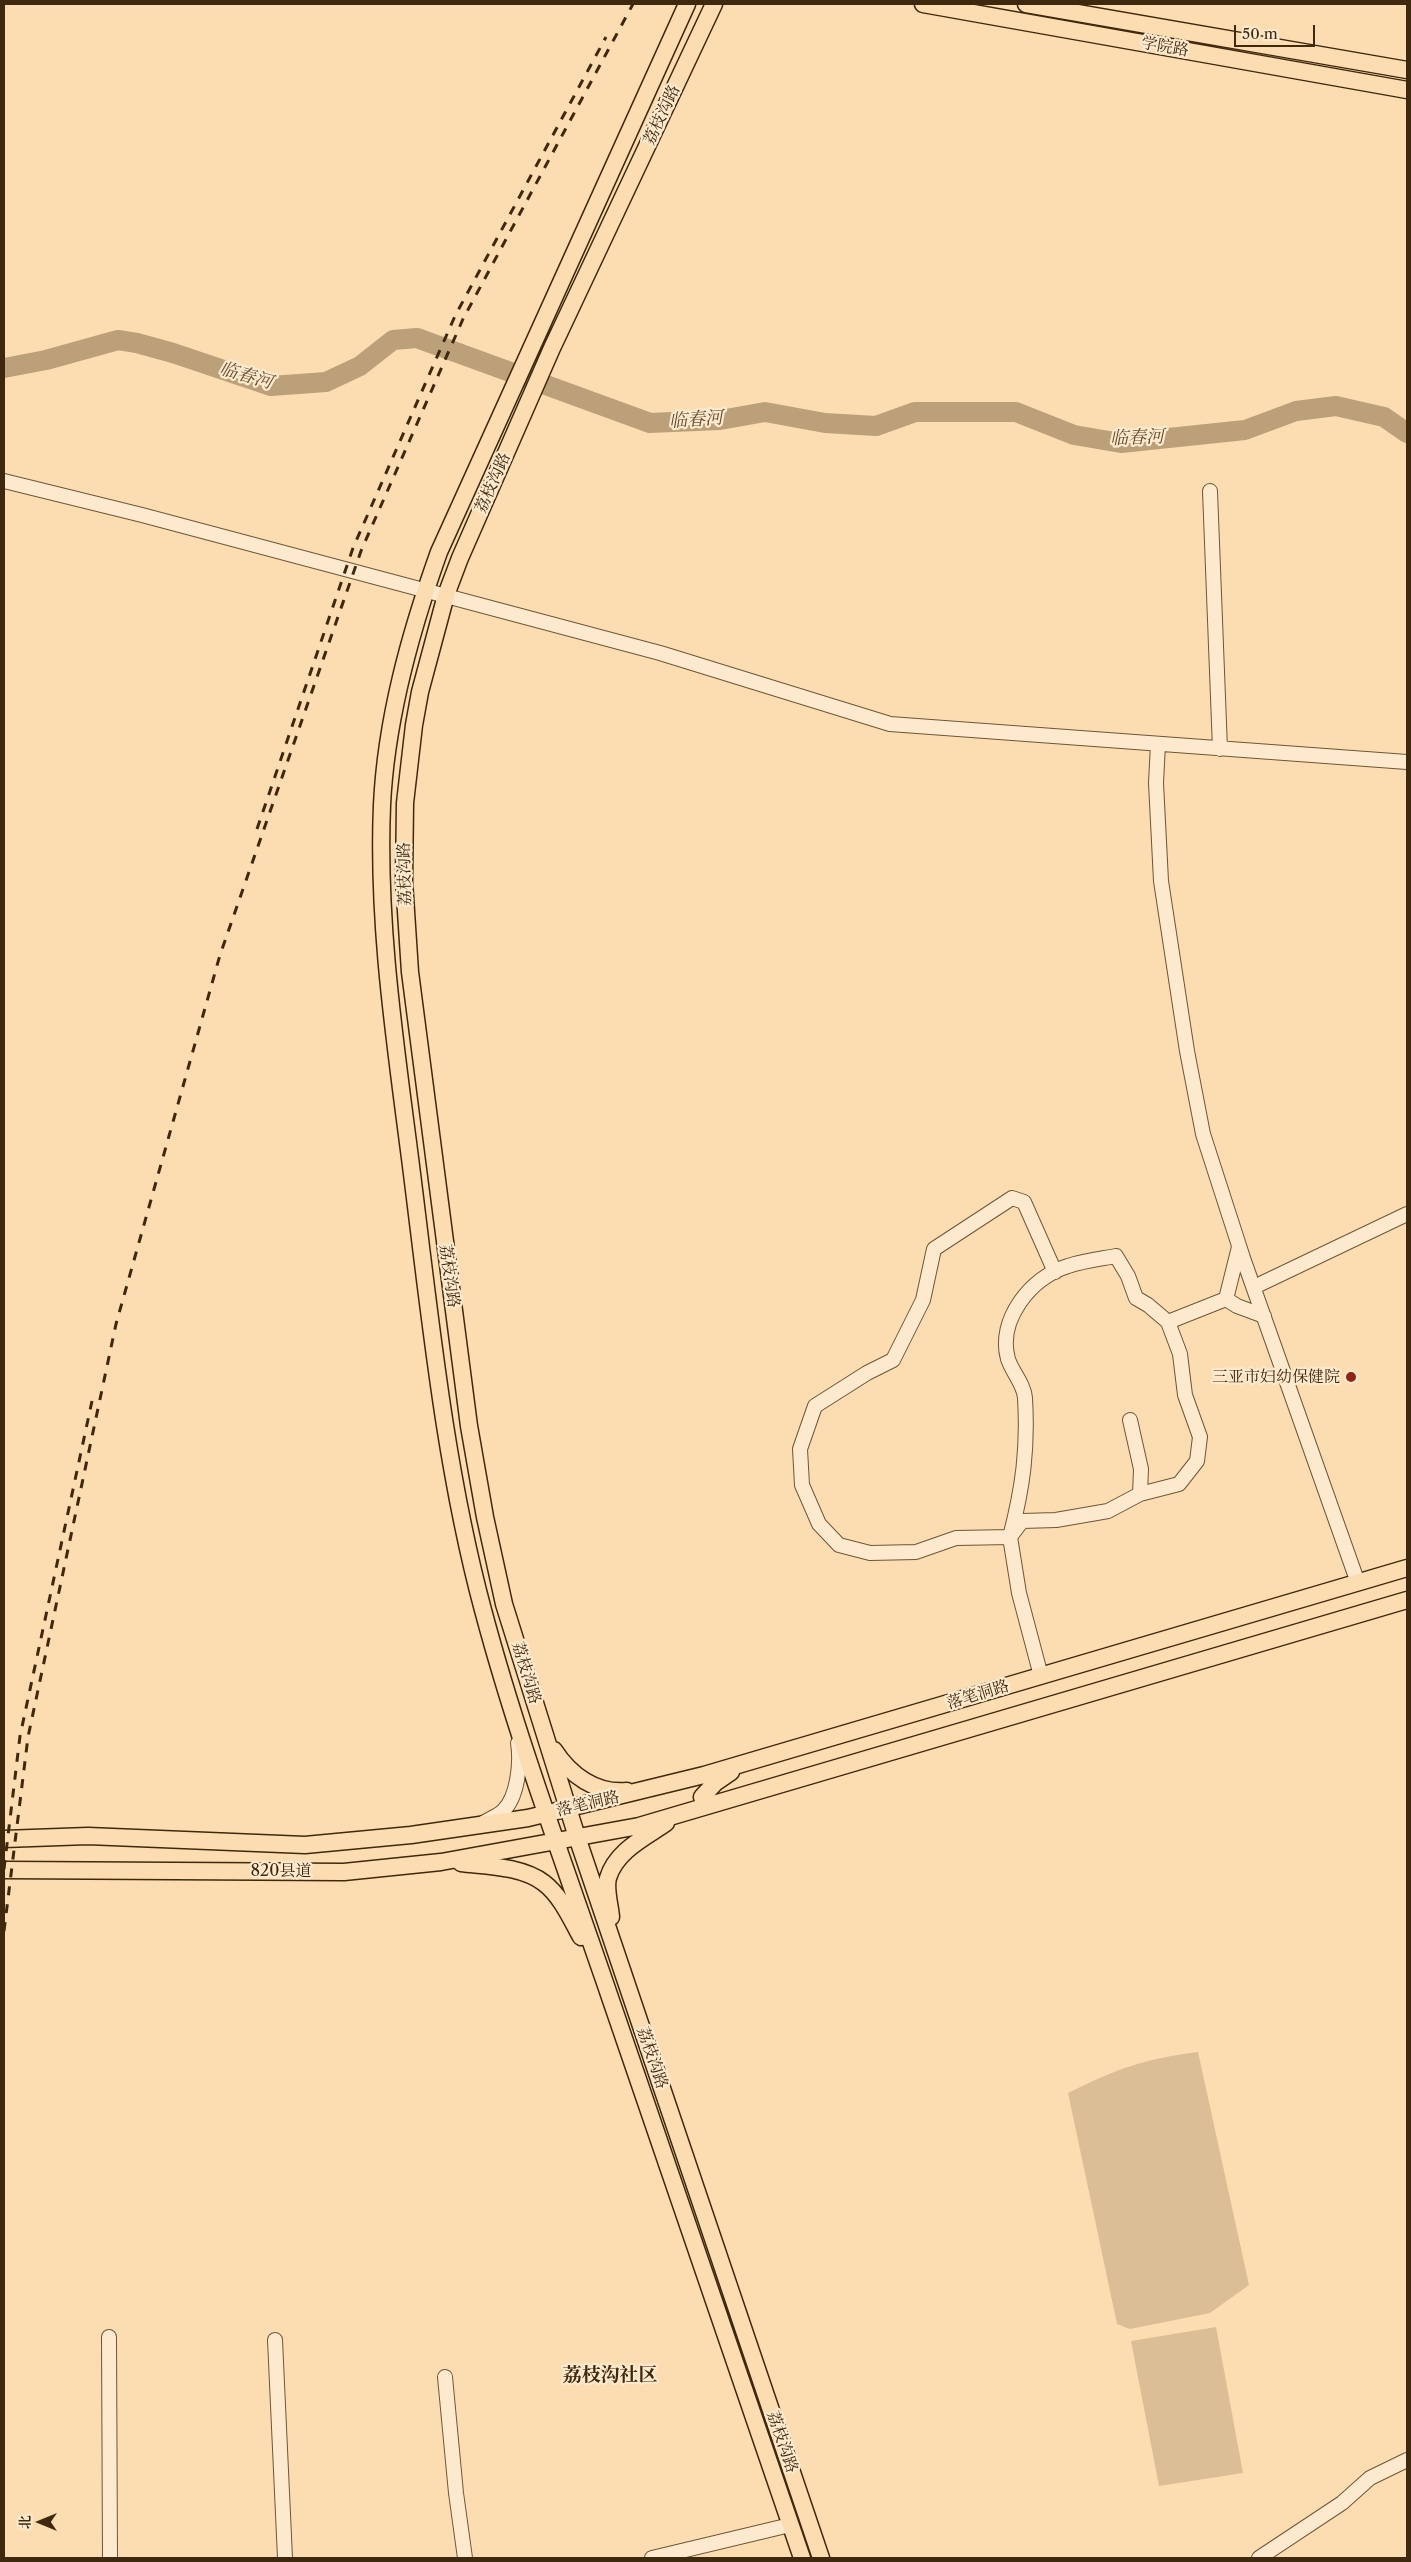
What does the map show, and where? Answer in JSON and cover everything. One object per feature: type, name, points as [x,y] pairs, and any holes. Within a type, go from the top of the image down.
[{"type":"main road","name":"荔枝沟路","points":[[687,4],[439,552],[425,590],[392,720],[382,801],[381,882],[387,974],[423,1256],[461,1512],[482,1610],[547,1814],[802,2558]]},
{"type":"main road","name":"荔枝沟路","points":[[714,4],[552,348],[460,558],[446,595],[420,692],[405,803],[404,881],[410,972],[469,1426],[483,1508],[504,1604],[568,1810],[821,2558]]},
{"type":"main road","name":"学院路","points":[[924,4],[1407,90]]},
{"type":"main road","name":"学院路","points":[[1026,4],[1407,70]]},
{"type":"main road","name":"落笔洞路","points":[[547,1814],[656,1788],[751,1762],[1407,1568]]},
{"type":"main road","name":"落笔洞路","points":[[557,1842],[639,1826],[1407,1600]]},
{"type":"main road","points":[[545,1735],[564,1765],[593,1787],[623,1792],[656,1788]]},
{"type":"main road","points":[[714,1803],[704,1803],[702,1797],[704,1792],[729,1773],[751,1762]]},
{"type":"main road","points":[[616,1953],[608,1879],[614,1865],[618,1858],[634,1844],[683,1813]]},
{"type":"main road","name":"820县道","points":[[4,1839],[88,1836],[305,1845],[378,1839],[477,1826],[547,1814]]},
{"type":"main road","name":"820县道","points":[[4,1870],[344,1872],[441,1862],[557,1842]]},
{"type":"main road","points":[[441,1862],[517,1871],[544,1882],[563,1905],[585,1944],[597,1960]]},
{"type":"street","points":[[4,481],[142,515],[660,653],[890,724],[1407,762]]},
{"type":"street","points":[[1210,491],[1220,748]]},
{"type":"street","points":[[1158,744],[1156,783],[1161,881],[1187,1051],[1205,1142],[1239,1246],[1358,1583]]},
{"type":"street","points":[[1010,1537],[956,1538],[916,1552],[870,1553],[839,1545],[819,1524],[802,1485],[800,1448],[815,1406],[893,1360],[923,1300],[934,1249],[1012,1198],[1024,1202],[1055,1272]]},
{"type":"street","points":[[1254,1287],[1407,1214]]},
{"type":"street","points":[[1226,1299],[1239,1246]]},
{"type":"street","points":[[1010,1537],[1022,1521],[1056,1520],[1108,1512],[1140,1494],[1179,1484],[1197,1461],[1200,1438],[1185,1395],[1180,1354],[1168,1322],[1148,1305],[1136,1298],[1128,1276],[1116,1256],[1067,1266],[1044,1277],[1015,1307],[1006,1331],[1008,1359],[1025,1394],[1026,1448],[1022,1488],[1010,1537],[1019,1593],[1041,1676]]},
{"type":"street","points":[[1226,1299],[1237,1306],[1264,1316]]},
{"type":"street","points":[[1168,1322],[1226,1299]]},
{"type":"street","points":[[1130,1420],[1141,1469],[1140,1494]]},
{"type":"street","points":[[477,1826],[504,1811],[516,1788],[520,1756],[515,1717]]},
{"type":"street","points":[[109,2337],[110,2558]]},
{"type":"street","points":[[275,2340],[285,2558]]},
{"type":"street","points":[[445,2377],[456,2492],[465,2558]]},
{"type":"street","points":[[1259,2558],[1342,2503],[1370,2478],[1407,2460]]},
{"type":"street","points":[[652,2558],[790,2525]]},
{"type":"shaded area","points":[[1198,2052],[1249,2285],[1210,2313],[1130,2329],[1117,2324],[1068,2093],[1101,2077],[1131,2066]]},
{"type":"shaded area","points":[[1216,2327],[1243,2473],[1159,2486],[1131,2341]]},
{"type":"waterway","name":"临春河","points":[[4,368],[46,360],[118,340],[173,353],[271,386],[326,382],[360,366],[393,340],[417,338],[650,423],[720,420],[765,412],[825,423],[876,426],[915,412],[1016,412],[1074,435],[1121,443],[1245,430],[1296,411],[1336,406],[1384,417],[1407,433]]},
{"type":"railway","points":[[4,1931],[28,1737],[116,1324],[220,955],[361,551],[463,319],[633,4]]},
{"type":"railway","points":[[257,829],[353,548],[455,316],[606,37]]},
{"type":"railway","points":[[4,1869],[20,1736],[92,1401]]},
{"type":"place","name":"三亚市妇幼保健院","points":[[1351,1377]]},
{"type":"district","name":"荔枝沟社区","points":[[610,2376]]}]
